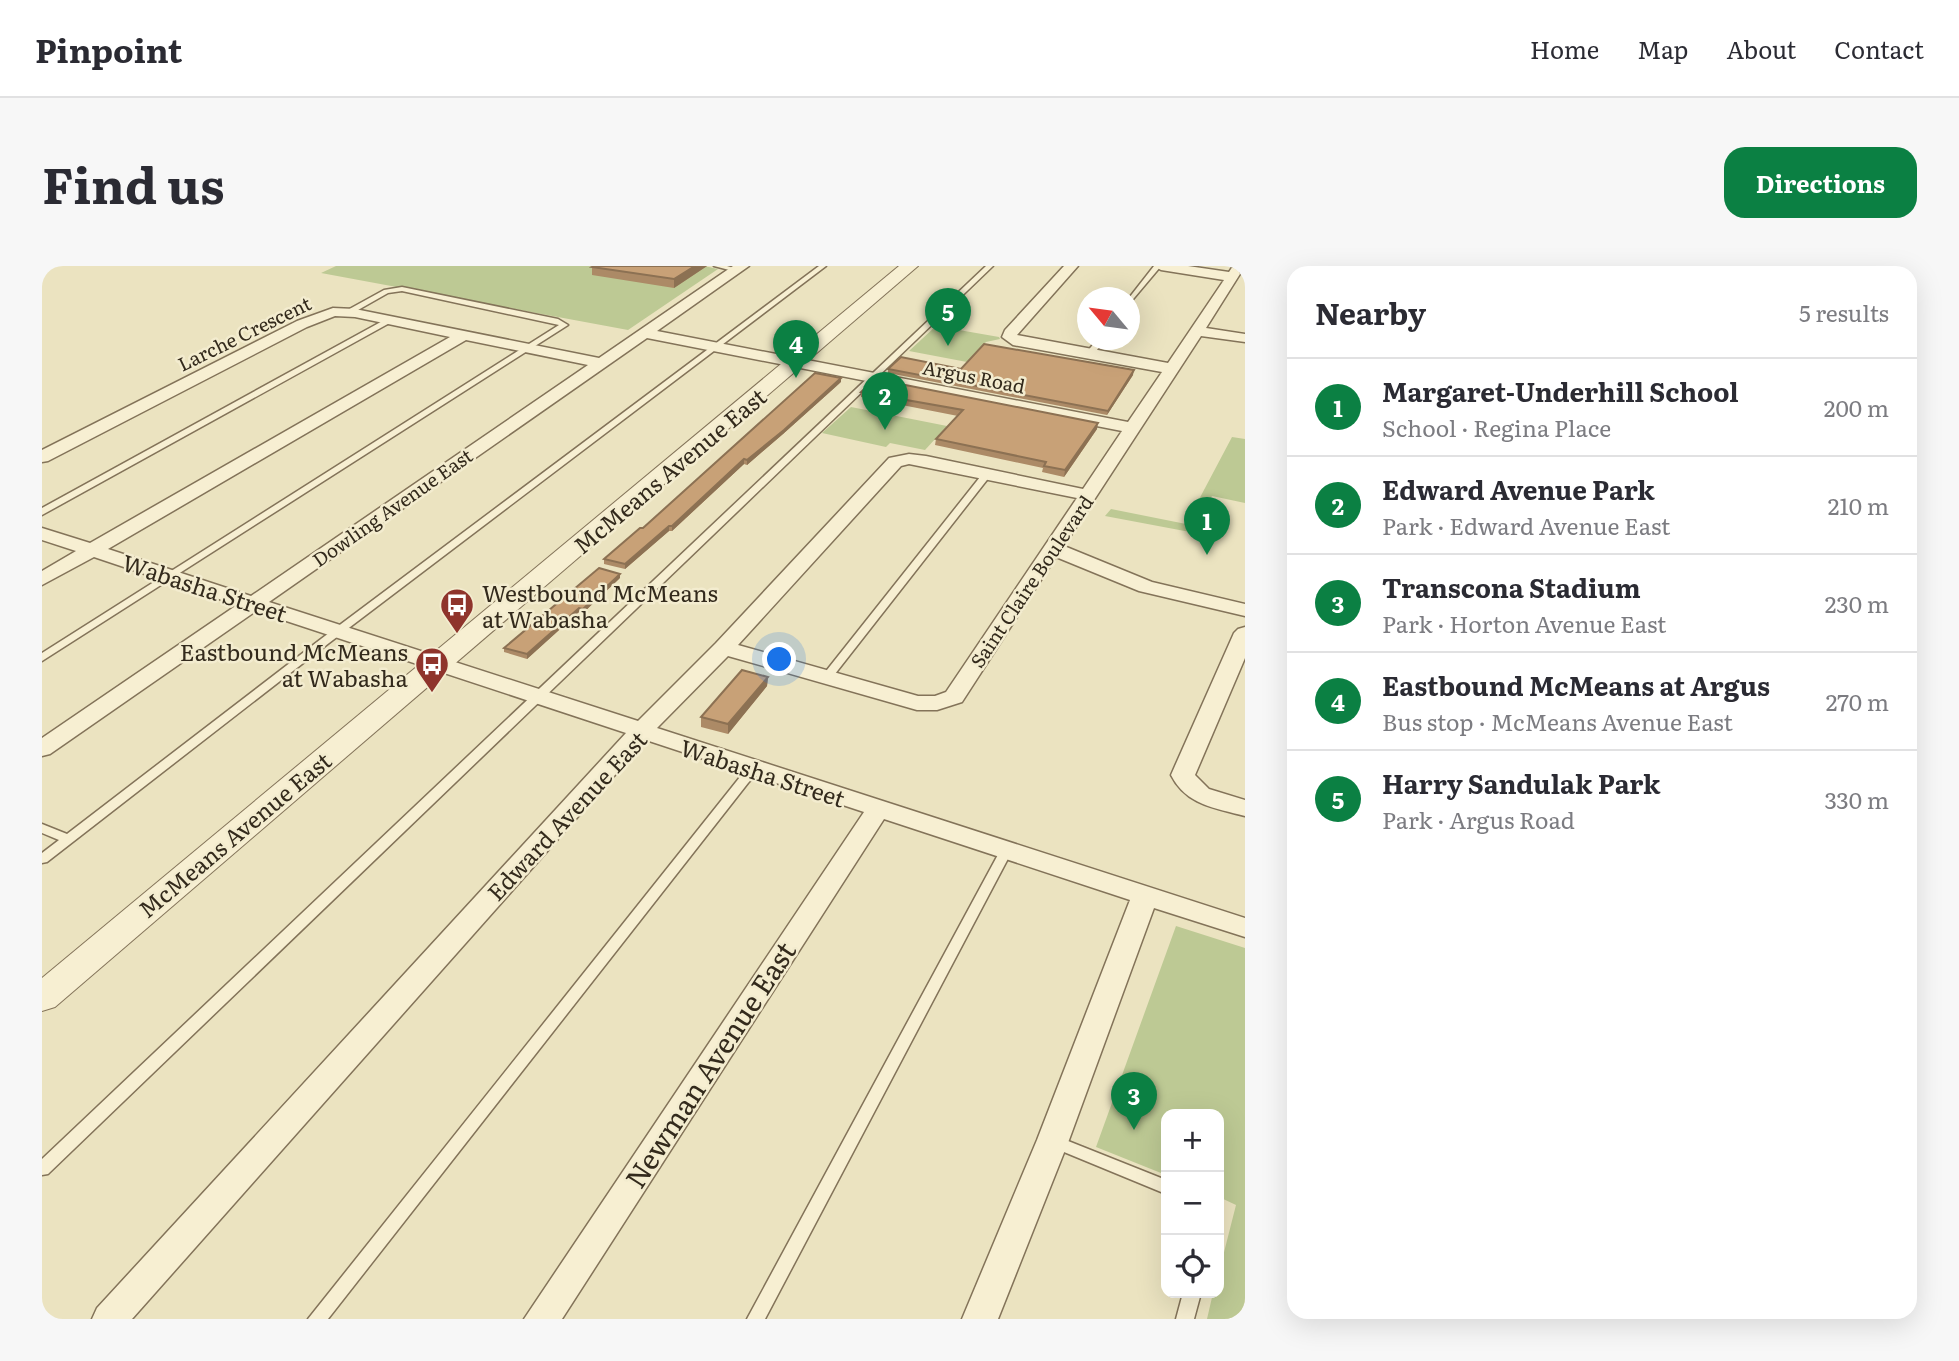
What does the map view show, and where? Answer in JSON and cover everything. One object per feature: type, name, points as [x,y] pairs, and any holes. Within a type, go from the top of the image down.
[{"type":"street","name":"McMeans Avenue East","points":[[42,998],[909,266]]},
{"type":"street","points":[[1071,266],[1009,337],[1018,342],[1172,369]]},
{"type":"street","points":[[1159,266],[1237,272]]},
{"type":"street","name":"Dowling Avenue East","points":[[42,749],[740,268]]},
{"type":"street","name":"Saint Claire Boulevard","points":[[724,648],[916,703],[937,703],[954,696],[1237,272]]},
{"type":"street","name":"Larche Crescent","points":[[42,457],[322,315],[348,312],[601,362]]},
{"type":"street","points":[[1199,331],[1245,338]]},
{"type":"street","name":"Argus Road","points":[[643,333],[1133,428]]},
{"type":"street","points":[[42,579],[464,335]]},
{"type":"street","name":"Edward Avenue East","points":[[110,1319],[642,732],[724,648],[895,462],[909,459],[926,461],[1088,495]]},
{"type":"street","name":"Wabasha Street","points":[[42,534],[1245,928]]},
{"type":"street","points":[[1053,549],[1146,587],[1245,610]]},
{"type":"street","points":[[1245,633],[1183,775],[1187,786],[1197,793],[1245,808]]},
{"type":"street","name":"Newman Avenue East","points":[[542,1319],[878,809]]},
{"type":"street","points":[[980,1319],[1053,1140],[1145,896]]},
{"type":"lane","points":[[717,266],[740,268]]},
{"type":"lane","points":[[42,859],[823,266]]},
{"type":"lane","points":[[42,1169],[990,266]]},
{"type":"lane","points":[[1140,289],[1159,266]]},
{"type":"lane","points":[[42,657],[564,325],[558,321],[402,289],[386,291],[348,312]]},
{"type":"lane","points":[[42,513],[391,320]]},
{"type":"lane","points":[[1089,354],[1092,350]]},
{"type":"lane","points":[[827,677],[987,474]]},
{"type":"lane","points":[[317,1319],[755,769]]},
{"type":"lane","points":[[42,828],[68,839]]},
{"type":"lane","points":[[756,1319],[1006,851]]},
{"type":"lane","points":[[1053,1140],[1161,1185]]},
{"type":"lane","points":[[1185,1319],[1191,1298]]},
{"type":"green space","points":[[336,266],[704,266],[718,269],[628,330],[321,273]]},
{"type":"green space","points":[[936,326],[1000,339],[986,342],[967,362],[909,351]]},
{"type":"green space","points":[[851,407],[947,426],[925,450],[890,443],[886,447],[822,433]]},
{"type":"green space","points":[[1232,437],[1245,439],[1245,503],[1212,496],[1190,532],[1105,516],[1111,509],[1186,524]]},
{"type":"green space","points":[[1176,926],[1245,948],[1245,1319],[1207,1319],[1212,1298],[1224,1298],[1224,1252],[1236,1205],[1224,1199],[1224,1109],[1161,1109],[1161,1173],[1096,1147]]},
{"type":"building","points":[[695,266],[674,279],[592,267]]},
{"type":"building","points":[[984,344],[1134,370],[1108,411],[888,369],[901,357],[961,369]]},
{"type":"building","points":[[815,373],[841,378],[784,430],[747,460],[744,459],[672,526],[625,564],[604,559],[643,528]]},
{"type":"building","points":[[875,379],[1098,423],[1065,470],[1044,466],[1046,462],[936,439],[963,410],[861,392]]},
{"type":"building","points":[[599,568],[620,574],[583,609],[579,608],[527,654],[504,648]]},
{"type":"building","points":[[742,670],[768,677],[728,724],[701,717]]},
{"type":"place","name":"Harry Sandulak Park","points":[[948,346]]},
{"type":"place","name":"Eastbound McMeans at Argus","points":[[796,378]]},
{"type":"place","name":"Edward Avenue Park","points":[[885,430]]},
{"type":"place","name":"Margaret-Underhill School","points":[[1207,555]]},
{"type":"place","name":"Westbound McMeans at Wabasha","points":[[457,635]]},
{"type":"place","name":"Eastbound McMeans at Wabasha","points":[[432,694]]},
{"type":"place","name":"Transcona Stadium","points":[[1134,1130]]}]
